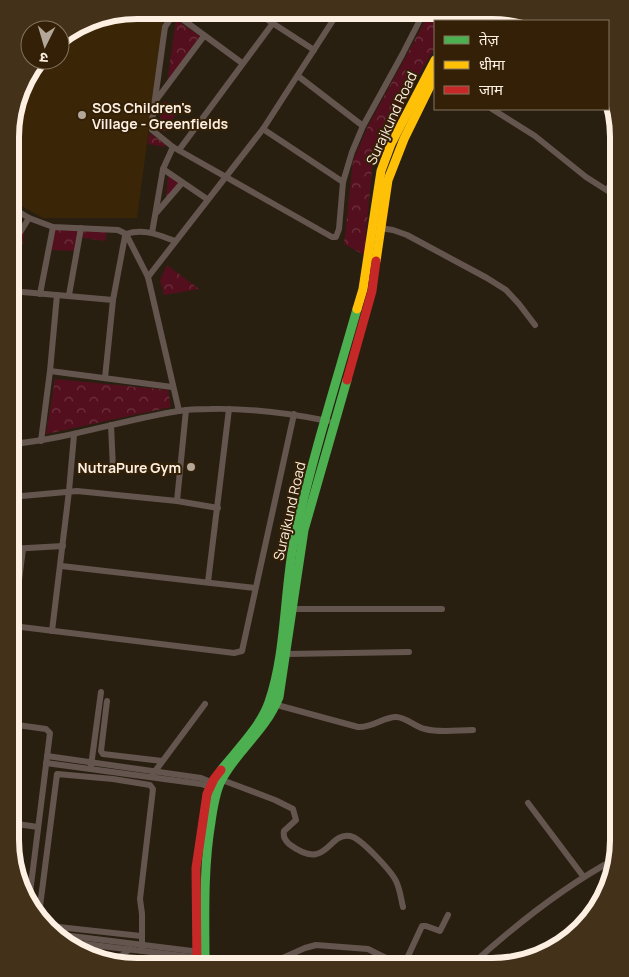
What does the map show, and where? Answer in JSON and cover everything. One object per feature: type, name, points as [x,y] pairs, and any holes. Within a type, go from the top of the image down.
[{"type":"main road","name":"Surajkund Road","points":[[330,421],[372,291],[385,192],[394,162],[433,74]]},
{"type":"main road","name":"Surajkund Road","points":[[202,958],[205,860],[216,785],[263,716],[269,703],[304,530],[364,290],[380,171],[391,144],[433,74]]},
{"type":"main road","name":"Surajkund Road","points":[[216,785],[268,721],[277,705],[286,654],[288,609]]},
{"type":"street","points":[[170,19],[165,27],[152,130],[176,148],[332,238],[336,236],[339,230],[343,182],[352,152],[363,126],[420,19]]},
{"type":"street","points":[[183,19],[242,63]]},
{"type":"street","points":[[267,19],[314,50]]},
{"type":"street","points":[[148,277],[263,129],[335,19]]},
{"type":"street","points":[[152,233],[163,169],[176,148],[273,23]]},
{"type":"street","points":[[156,100],[204,36]]},
{"type":"street","points":[[298,76],[363,126]]},
{"type":"street","points":[[494,110],[535,136],[586,177],[610,192]]},
{"type":"street","points":[[263,129],[343,182]]},
{"type":"street","points":[[163,169],[208,199]]},
{"type":"street","points":[[156,213],[182,182]]},
{"type":"street","points":[[607,190],[610,186]]},
{"type":"street","points":[[19,212],[52,227],[118,230],[126,234],[148,277],[172,387],[182,410],[177,502]]},
{"type":"street","points":[[19,234],[29,218]]},
{"type":"street","points":[[40,294],[52,227]]},
{"type":"street","points":[[69,295],[81,228]]},
{"type":"street","points":[[380,228],[407,235],[487,278],[509,293],[535,325]]},
{"type":"street","points":[[126,234],[139,231],[152,233],[175,241]]},
{"type":"street","points":[[105,378],[113,300],[126,234]]},
{"type":"street","points":[[19,292],[113,300]]},
{"type":"street","points":[[41,441],[57,295]]},
{"type":"street","points":[[50,371],[172,387]]},
{"type":"street","points":[[19,443],[74,435],[182,410],[230,409],[294,414],[330,421]]},
{"type":"street","points":[[208,582],[230,409]]},
{"type":"street","points":[[19,627],[238,653],[244,649],[255,588],[294,414]]},
{"type":"street","points":[[111,425],[113,469]]},
{"type":"street","points":[[52,630],[61,566],[74,435]]},
{"type":"street","points":[[19,496],[69,491],[218,508]]},
{"type":"street","points":[[19,549],[63,546]]},
{"type":"street","points":[[19,580],[23,549]]},
{"type":"street","points":[[61,566],[255,588]]},
{"type":"street","points":[[288,609],[442,609]]},
{"type":"street","points":[[286,654],[408,652]]},
{"type":"street","points":[[91,766],[101,692]]},
{"type":"street","points":[[107,701],[101,751],[103,754],[162,761]]},
{"type":"street","points":[[152,774],[205,704]]},
{"type":"street","points":[[277,705],[361,728],[398,717],[430,730],[473,730]]},
{"type":"street","points":[[19,727],[49,730],[30,890]]},
{"type":"street","points":[[107,765],[108,755]]},
{"type":"street","points":[[47,760],[91,766],[115,772],[152,774]]},
{"type":"street","points":[[91,766],[107,765],[201,784],[216,785],[275,800],[293,809],[296,820],[284,831],[287,843],[314,855],[321,853],[337,840],[346,836],[357,839],[392,875],[398,886],[403,907]]},
{"type":"street","points":[[113,779],[115,772]]},
{"type":"street","points":[[40,907],[56,774],[113,779],[150,785],[153,787],[140,899],[142,947]]},
{"type":"street","points":[[528,803],[583,876]]},
{"type":"street","points":[[19,824],[38,827]]},
{"type":"street","points":[[479,958],[508,932],[583,876],[608,863]]},
{"type":"street","points":[[407,958],[422,926],[440,931],[448,915]]},
{"type":"street","points":[[56,927],[142,936]]},
{"type":"street","points":[[68,936],[142,947],[193,958]]},
{"type":"street","points":[[81,943],[130,949],[142,947]]},
{"type":"street","points":[[285,958],[316,945],[368,949],[386,958]]},
{"type":"street","points":[[120,957],[130,949]]},
{"type":"shaded area","name":"SOS Children's Village - Greenfields","points":[[164,19],[137,218],[43,218],[19,204],[20,122],[23,106],[40,70],[70,70],[70,40],[92,28],[114,21]]},
{"type":"green space","points":[[426,19],[451,19],[434,20],[434,49],[377,148],[372,169],[364,255],[344,244],[353,161],[368,126]]},
{"type":"green space","points":[[176,20],[200,36],[167,83]]},
{"type":"green space","points":[[164,101],[178,111],[164,132],[158,128]]},
{"type":"green space","points":[[149,133],[165,144],[165,147],[148,144]]},
{"type":"green space","points":[[168,175],[180,182],[166,199]]},
{"type":"green space","points":[[26,221],[19,266],[19,234]]},
{"type":"green space","points":[[54,230],[107,231],[105,241],[77,237],[75,251],[51,250]]},
{"type":"green space","points":[[167,265],[199,289],[164,295],[160,280]]},
{"type":"green space","points":[[55,379],[168,390],[171,407],[46,434]]},
{"type":"traffic: fast","points":[[221,770],[255,729],[269,702],[275,683],[282,643],[294,540],[316,453],[357,309]]},
{"type":"traffic: fast","points":[[205,958],[205,894],[208,840],[216,796],[221,781],[266,721],[279,697],[304,530],[347,380]]},
{"type":"traffic: slow","points":[[357,309],[363,289],[381,171],[391,144],[434,62]]},
{"type":"traffic: slow","points":[[376,261],[388,180],[404,139],[434,78]]},
{"type":"traffic: jam","points":[[347,380],[372,291],[376,261]]},
{"type":"traffic: jam","points":[[197,958],[196,868],[207,794],[214,779],[221,770]]},
{"type":"place","name":"SOS Children's Village - Greenfields","points":[[82,115]]},
{"type":"place","name":"NutraPure Gym","points":[[191,467]]}]
